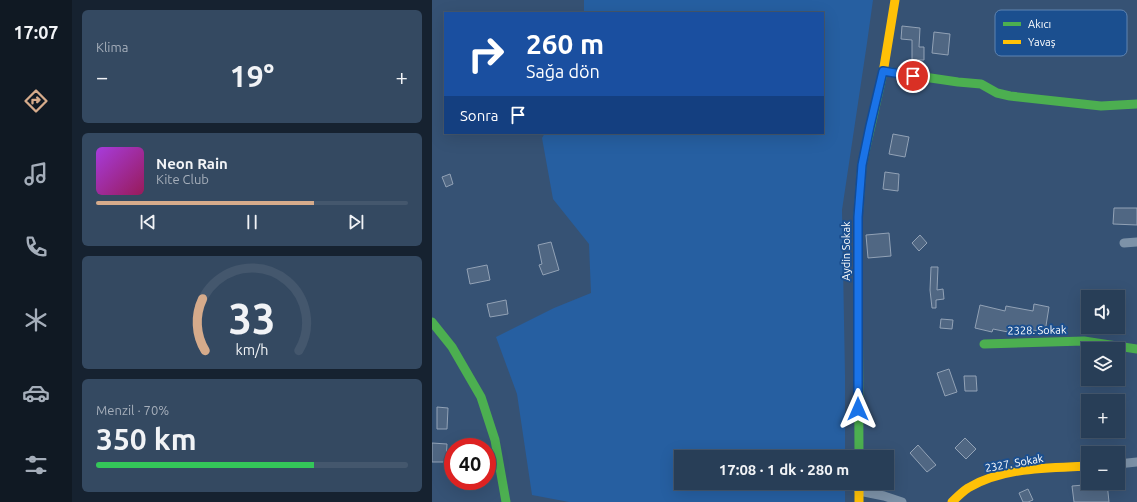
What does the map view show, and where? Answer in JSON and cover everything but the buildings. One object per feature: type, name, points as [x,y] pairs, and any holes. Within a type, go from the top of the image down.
[{"type":"street","name":"Aydin Sokak","points":[[859,450],[858,217],[862,165],[883,71],[896,0]]},
{"type":"street","points":[[883,71],[980,84],[997,93],[1010,96],[1025,96],[1101,106],[1137,104]]},
{"type":"street","points":[[1124,243],[1137,242]]},
{"type":"street","points":[[432,322],[452,347],[481,397],[495,440],[506,502]]},
{"type":"street","name":"2328. Sokak","points":[[984,344],[1084,341],[1137,349]]},
{"type":"street","points":[[1125,463],[1137,462]]},
{"type":"street","name":"2327. Sokak","points":[[952,502],[968,488],[991,477],[1033,469],[1081,466]]},
{"type":"street","points":[[859,490],[859,502]]},
{"type":"street","points":[[867,490],[902,502]]},
{"type":"shaded area","points":[[584,0],[873,0],[842,210],[845,450],[674,450],[674,490],[845,490],[845,502],[569,502],[532,495],[517,394],[496,337],[554,308],[591,293],[589,244],[553,199],[542,138],[544,134],[824,134],[824,12],[584,12]]},
{"type":"traffic: fast","points":[[883,71],[981,84],[997,93],[1010,96],[1101,106],[1137,104]]},
{"type":"traffic: fast","points":[[859,450],[858,217],[862,165],[883,73]]},
{"type":"traffic: fast","points":[[432,322],[452,347],[481,397],[495,440],[506,502]]},
{"type":"traffic: fast","points":[[984,344],[1084,341],[1137,349]]},
{"type":"traffic: slow","points":[[883,73],[895,0]]},
{"type":"traffic: slow","points":[[952,502],[968,488],[996,476],[1011,472],[1042,468],[1081,466]]},
{"type":"traffic: slow","points":[[859,490],[859,502]]},
{"type":"route","points":[[858,409],[858,217],[862,165],[883,71],[913,76]]}]
